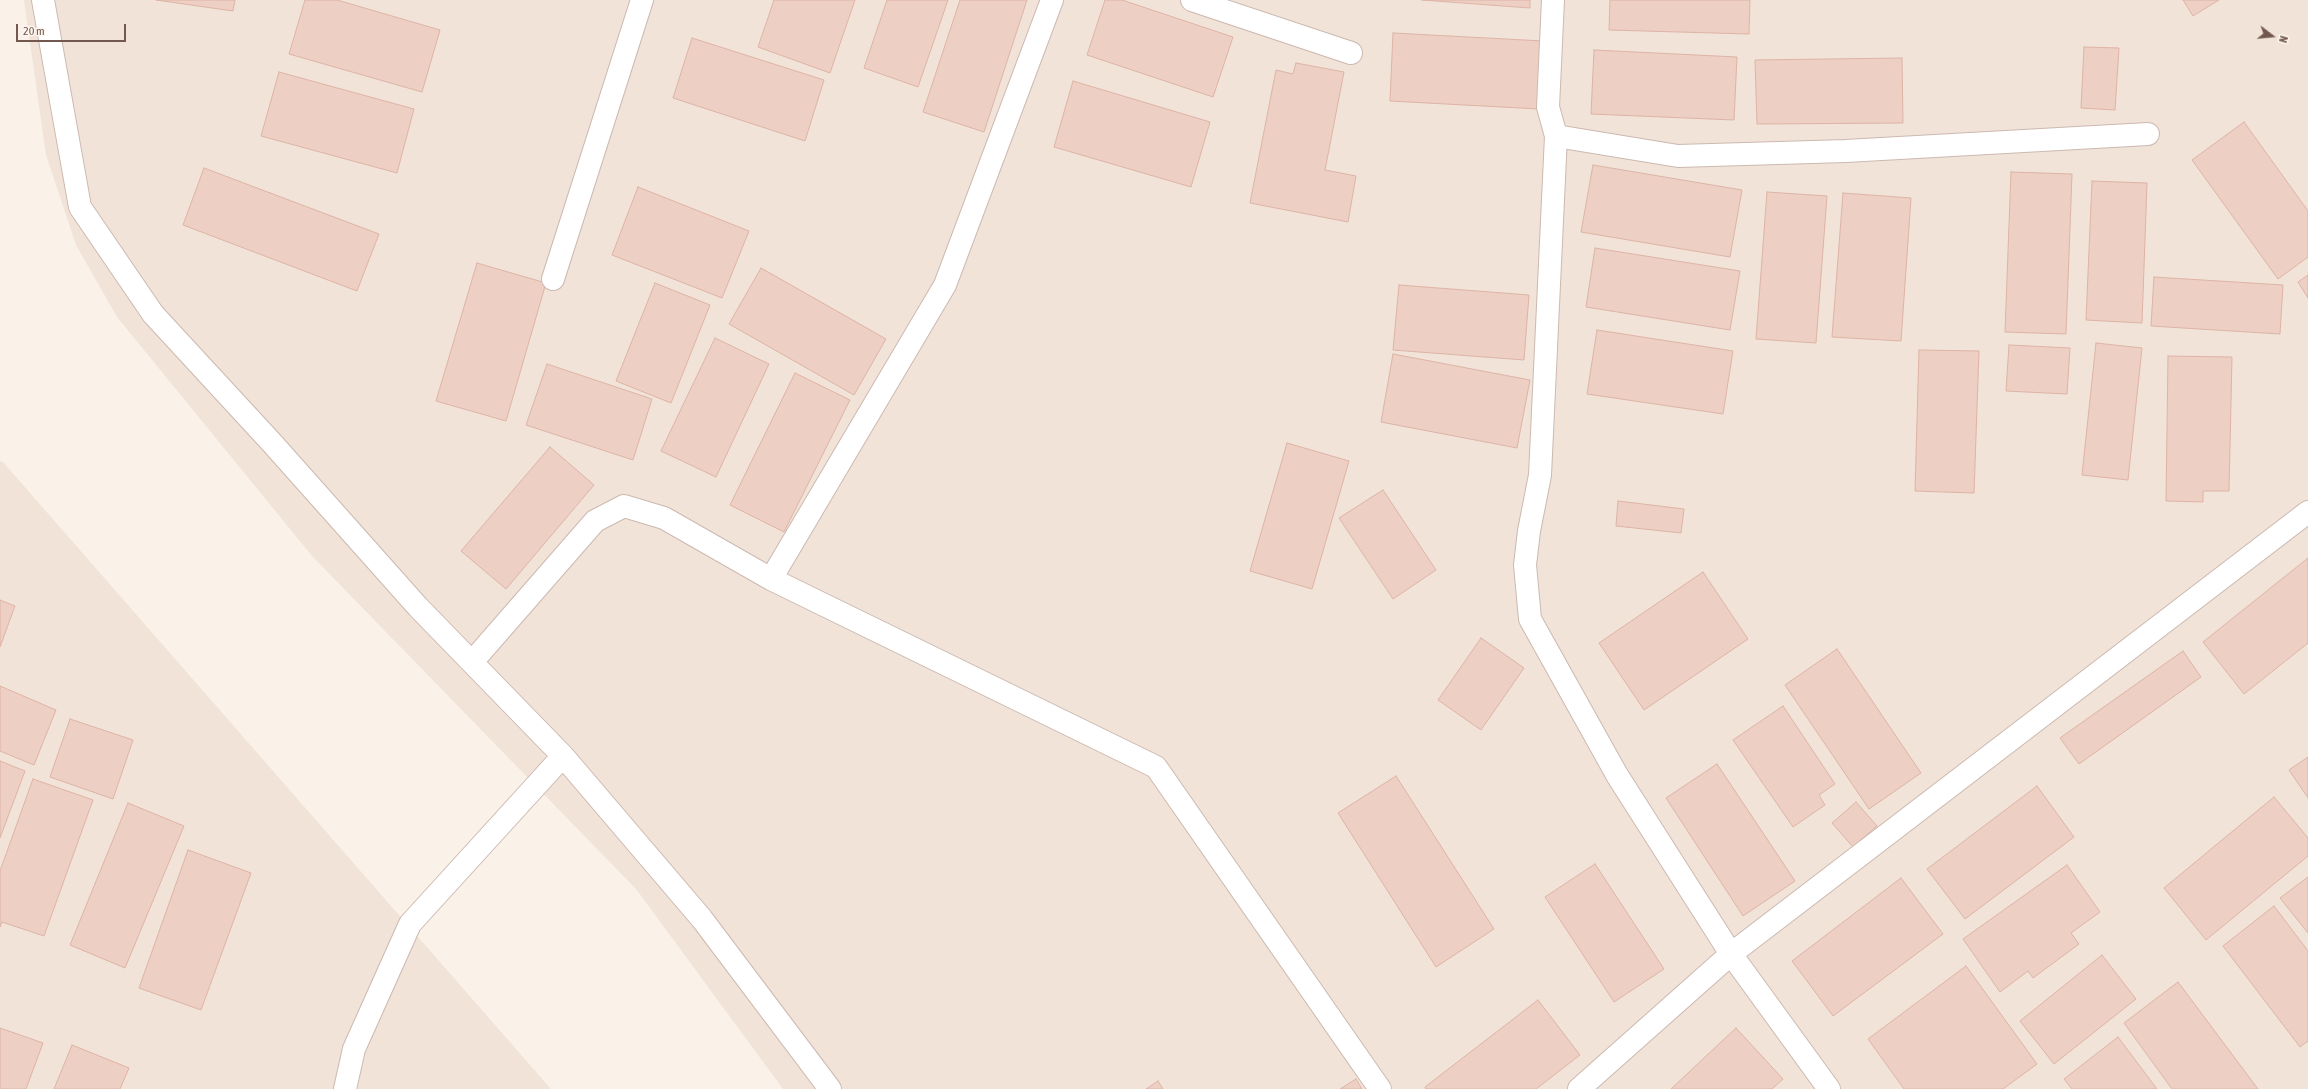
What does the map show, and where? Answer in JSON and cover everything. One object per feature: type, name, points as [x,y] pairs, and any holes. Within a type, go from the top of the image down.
[{"type":"street","points":[[43,0],[80,207],[153,314],[272,443],[418,607],[563,756],[702,919],[830,1089]]},
{"type":"street","points":[[553,279],[642,0]]},
{"type":"street","points":[[771,580],[945,285],[1052,0]]},
{"type":"street","points":[[1192,0],[1351,53]]},
{"type":"street","points":[[1553,0],[1548,107],[1556,136],[1540,475],[1528,531],[1525,565],[1530,619],[1617,775],[1731,954],[1829,1089]]},
{"type":"street","points":[[1556,136],[1678,156],[1846,151],[2148,134]]},
{"type":"street","points":[[472,662],[595,521],[624,506],[664,518],[771,580],[1156,767],[1380,1089]]},
{"type":"street","points":[[1579,1089],[1731,954],[2308,512]]},
{"type":"street","points":[[345,1089],[354,1049],[410,924],[563,756]]},
{"type":"shaded area","points":[[24,0],[2308,0],[2308,1089],[783,1089],[636,889],[312,556],[117,317],[76,245],[46,155]]},
{"type":"shaded area","points":[[0,461],[3,462],[551,1089],[0,1089]]},
{"type":"building","points":[[156,0],[235,0],[233,11]]},
{"type":"building","points":[[305,0],[337,0],[440,30],[422,92],[289,54]]},
{"type":"building","points":[[774,0],[855,0],[830,73],[758,47]]},
{"type":"building","points":[[887,0],[948,0],[918,87],[864,68]]},
{"type":"building","points":[[960,0],[1027,0],[984,132],[923,112]]},
{"type":"building","points":[[1105,0],[1122,0],[1233,37],[1213,97],[1087,55]]},
{"type":"building","points":[[1422,0],[1530,0],[1530,8]]},
{"type":"building","points":[[1610,0],[1750,0],[1749,34],[1609,30]]},
{"type":"building","points":[[2183,0],[2219,0],[2193,16]]},
{"type":"building","points":[[1393,33],[1543,41],[1539,109],[1390,101]]},
{"type":"building","points":[[692,38],[824,80],[805,141],[673,98]]},
{"type":"building","points":[[2084,47],[2119,48],[2115,110],[2081,108]]},
{"type":"building","points":[[1594,50],[1737,57],[1734,120],[1591,114]]},
{"type":"building","points":[[1902,58],[1903,123],[1757,124],[1755,60]]},
{"type":"building","points":[[1296,63],[1344,72],[1325,170],[1356,176],[1348,222],[1250,203],[1276,70],[1293,74]]},
{"type":"building","points":[[279,72],[414,109],[397,173],[261,136]]},
{"type":"building","points":[[1073,81],[1210,122],[1191,187],[1054,147]]},
{"type":"building","points":[[2244,122],[2308,211],[2308,257],[2278,279],[2192,160]]},
{"type":"building","points":[[1593,165],[1742,190],[1730,257],[1581,232]]},
{"type":"building","points":[[204,168],[379,234],[357,291],[183,225]]},
{"type":"building","points":[[2011,172],[2072,174],[2066,334],[2005,332]]},
{"type":"building","points":[[2092,181],[2147,183],[2142,323],[2086,320]]},
{"type":"building","points":[[638,187],[749,231],[722,298],[612,255]]},
{"type":"building","points":[[1767,192],[1827,196],[1816,343],[1756,339]]},
{"type":"building","points":[[1843,193],[1911,198],[1901,341],[1832,337]]},
{"type":"building","points":[[1595,248],[1740,271],[1730,330],[1586,307]]},
{"type":"building","points":[[477,263],[546,283],[506,421],[436,401]]},
{"type":"building","points":[[761,268],[886,339],[854,395],[729,324]]},
{"type":"building","points":[[2308,275],[2308,298],[2298,282]]},
{"type":"building","points":[[2154,277],[2283,285],[2280,334],[2151,326]]},
{"type":"building","points":[[655,283],[710,305],[671,403],[616,381]]},
{"type":"building","points":[[1399,285],[1529,295],[1524,360],[1393,350]]},
{"type":"building","points":[[1597,330],[1733,351],[1723,414],[1587,394]]},
{"type":"building","points":[[715,338],[769,364],[716,477],[661,451]]},
{"type":"building","points":[[2096,343],[2142,348],[2128,480],[2082,475]]},
{"type":"building","points":[[2009,345],[2070,348],[2067,394],[2006,391]]},
{"type":"building","points":[[1919,350],[1979,351],[1974,493],[1915,491]]},
{"type":"building","points":[[1393,354],[1530,380],[1517,448],[1381,422]]},
{"type":"building","points":[[2168,356],[2232,357],[2229,491],[2203,491],[2203,502],[2166,501]]},
{"type":"building","points":[[547,364],[652,399],[633,460],[526,425]]},
{"type":"building","points":[[795,373],[850,400],[784,532],[730,505]]},
{"type":"building","points":[[1287,443],[1349,461],[1312,589],[1250,571]]},
{"type":"building","points":[[550,447],[594,485],[506,589],[461,551]]},
{"type":"building","points":[[1383,490],[1436,570],[1393,599],[1339,518]]},
{"type":"building","points":[[1618,501],[1684,509],[1681,533],[1616,526]]},
{"type":"building","points":[[2308,558],[2308,643],[2244,694],[2203,642]]},
{"type":"building","points":[[1703,572],[1748,639],[1644,710],[1599,643]]},
{"type":"building","points":[[0,600],[15,606],[0,647]]},
{"type":"building","points":[[1481,638],[1524,668],[1481,730],[1438,700]]},
{"type":"building","points":[[1837,649],[1921,773],[1869,809],[1785,685]]},
{"type":"building","points":[[2183,651],[2201,677],[2079,764],[2060,738]]},
{"type":"building","points":[[0,686],[56,710],[34,765],[0,751]]},
{"type":"building","points":[[1783,706],[1835,784],[1819,795],[1825,805],[1793,827],[1733,740]]},
{"type":"building","points":[[70,719],[133,740],[113,799],[50,777]]},
{"type":"building","points":[[2308,757],[2308,798],[2289,770]]},
{"type":"building","points":[[0,761],[25,771],[0,838]]},
{"type":"building","points":[[1717,764],[1795,881],[1743,916],[1666,798]]},
{"type":"building","points":[[1396,776],[1494,929],[1436,967],[1338,813]]},
{"type":"building","points":[[33,779],[93,800],[44,936],[2,922],[0,927],[0,871]]},
{"type":"building","points":[[2037,786],[2074,837],[1965,919],[1927,869]]},
{"type":"building","points":[[2274,797],[2308,838],[2308,856],[2206,940],[2164,888]]},
{"type":"building","points":[[1856,802],[1877,826],[1853,847],[1832,823]]},
{"type":"building","points":[[128,803],[184,826],[125,968],[70,945]]},
{"type":"building","points":[[188,850],[251,873],[201,1010],[139,988]]},
{"type":"building","points":[[1595,864],[1664,969],[1614,1002],[1545,897]]},
{"type":"building","points":[[2067,865],[2100,912],[2071,933],[2079,944],[2033,978],[2028,971],[2000,992],[1963,939]]},
{"type":"building","points":[[2308,877],[2308,933],[2280,898]]},
{"type":"building","points":[[1901,878],[1943,934],[1833,1016],[1792,961]]},
{"type":"building","points":[[2274,906],[2308,951],[2308,1041],[2300,1047],[2223,946]]},
{"type":"building","points":[[2102,955],[2136,999],[2054,1064],[2020,1021]]},
{"type":"building","points":[[1966,966],[2037,1064],[2003,1089],[1904,1089],[1868,1039]]},
{"type":"building","points":[[2178,982],[2258,1089],[2172,1089],[2124,1023]]},
{"type":"building","points":[[1538,1000],[1580,1055],[1536,1089],[1426,1089],[1425,1087]]},
{"type":"building","points":[[0,1028],[43,1043],[26,1089],[0,1089]]},
{"type":"building","points":[[1736,1028],[1783,1079],[1772,1089],[1671,1089]]},
{"type":"building","points":[[2118,1037],[2157,1089],[2072,1089],[2064,1079]]},
{"type":"building","points":[[72,1045],[129,1068],[120,1089],[54,1089]]},
{"type":"building","points":[[1356,1079],[1362,1089],[1340,1089]]},
{"type":"building","points":[[1158,1081],[1163,1089],[1146,1089]]}]
